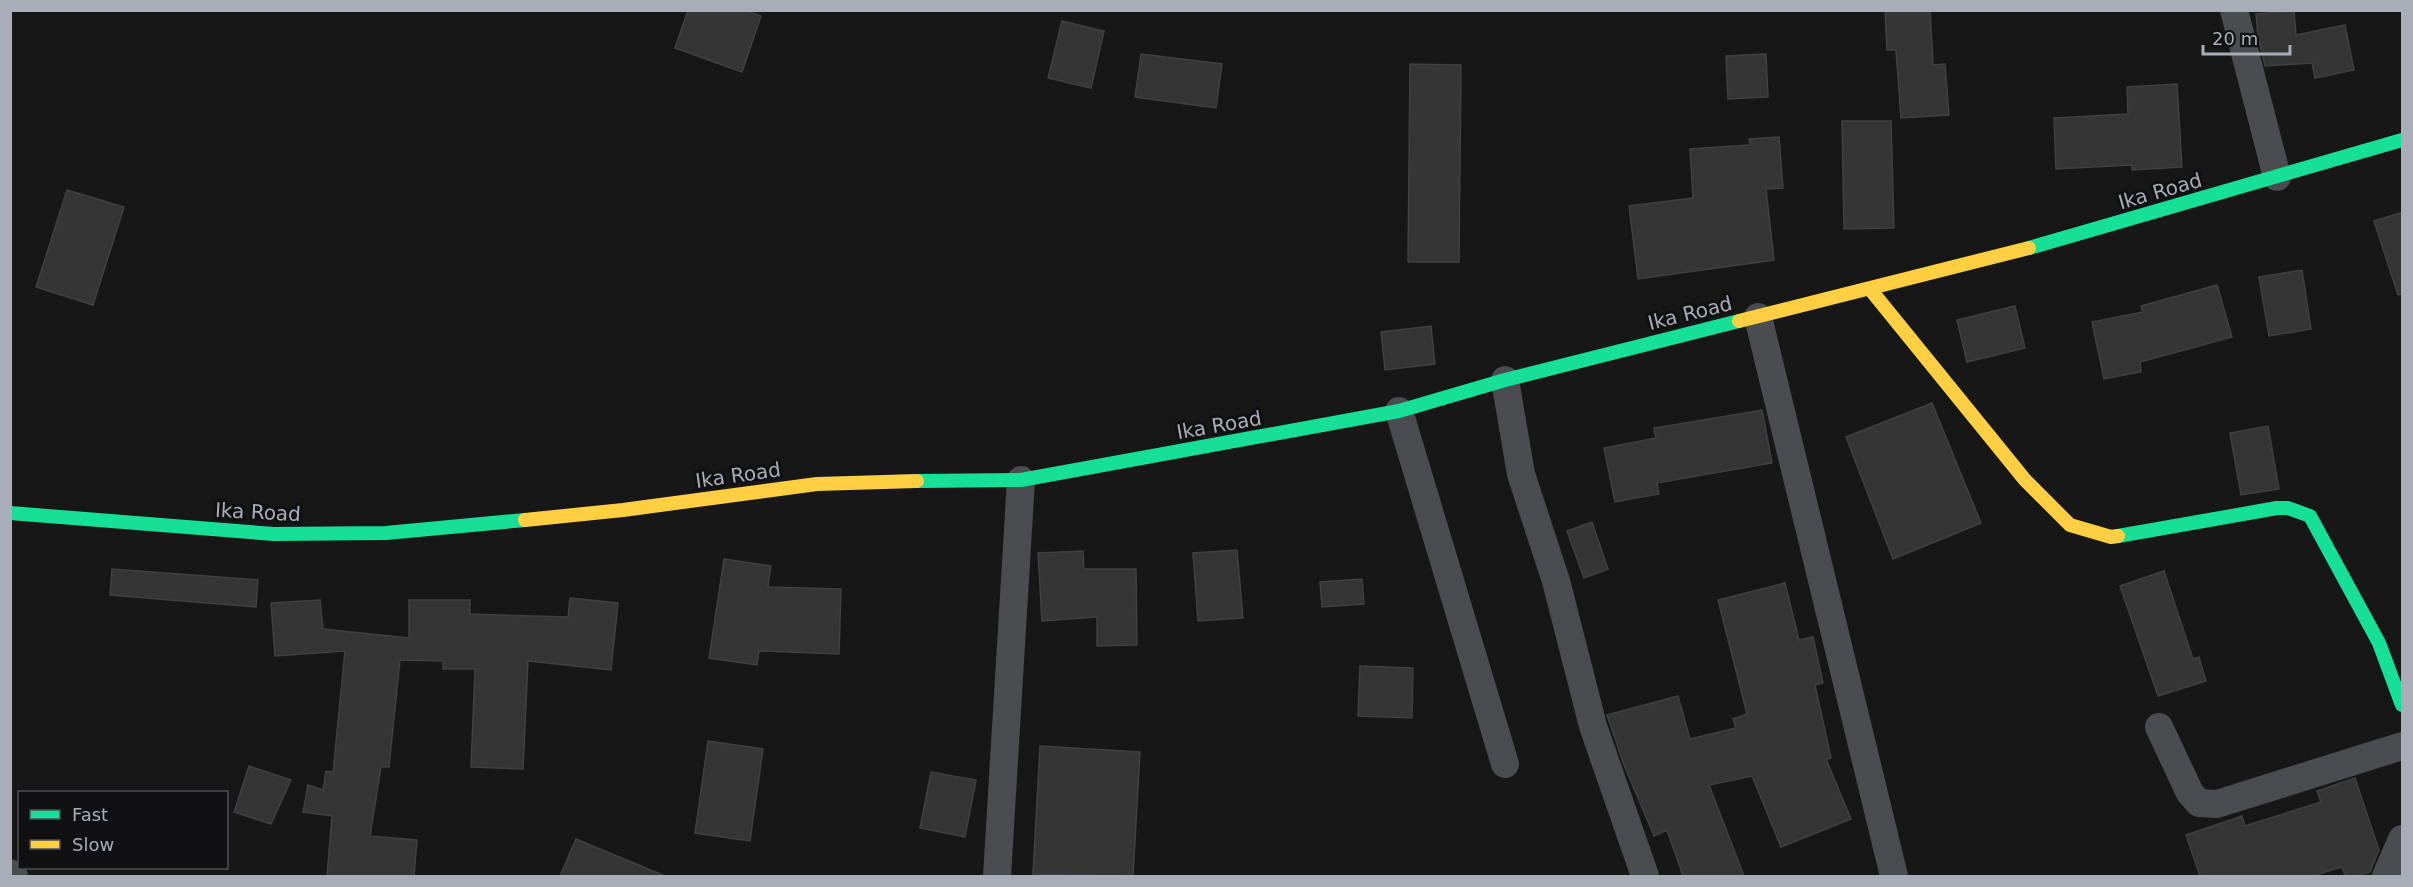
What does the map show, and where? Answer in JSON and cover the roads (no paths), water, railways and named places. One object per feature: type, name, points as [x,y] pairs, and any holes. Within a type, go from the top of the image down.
[{"type":"street","points":[[2234,10],[2277,177]]},
{"type":"street","name":"Ika Road","points":[[10,513],[274,534],[386,533],[623,510],[817,484],[1022,480],[1400,411],[1505,380],[2060,240],[2403,140]]},
{"type":"street","points":[[1870,289],[2025,480],[2070,525],[2111,537],[2277,508],[2289,508],[2310,516],[2379,643],[2403,705]]},
{"type":"street","points":[[1758,317],[1893,876]]},
{"type":"street","points":[[1505,380],[1521,474],[1556,581],[1593,726],[1645,876]]},
{"type":"street","points":[[1400,411],[1504,764]]},
{"type":"street","points":[[997,876],[1022,480]]},
{"type":"street","points":[[2159,727],[2190,793],[2199,803],[2217,804],[2403,746]]},
{"type":"street","points":[[2386,876],[2403,839]]},
{"type":"street","points":[[10,873],[14,876]]}]
